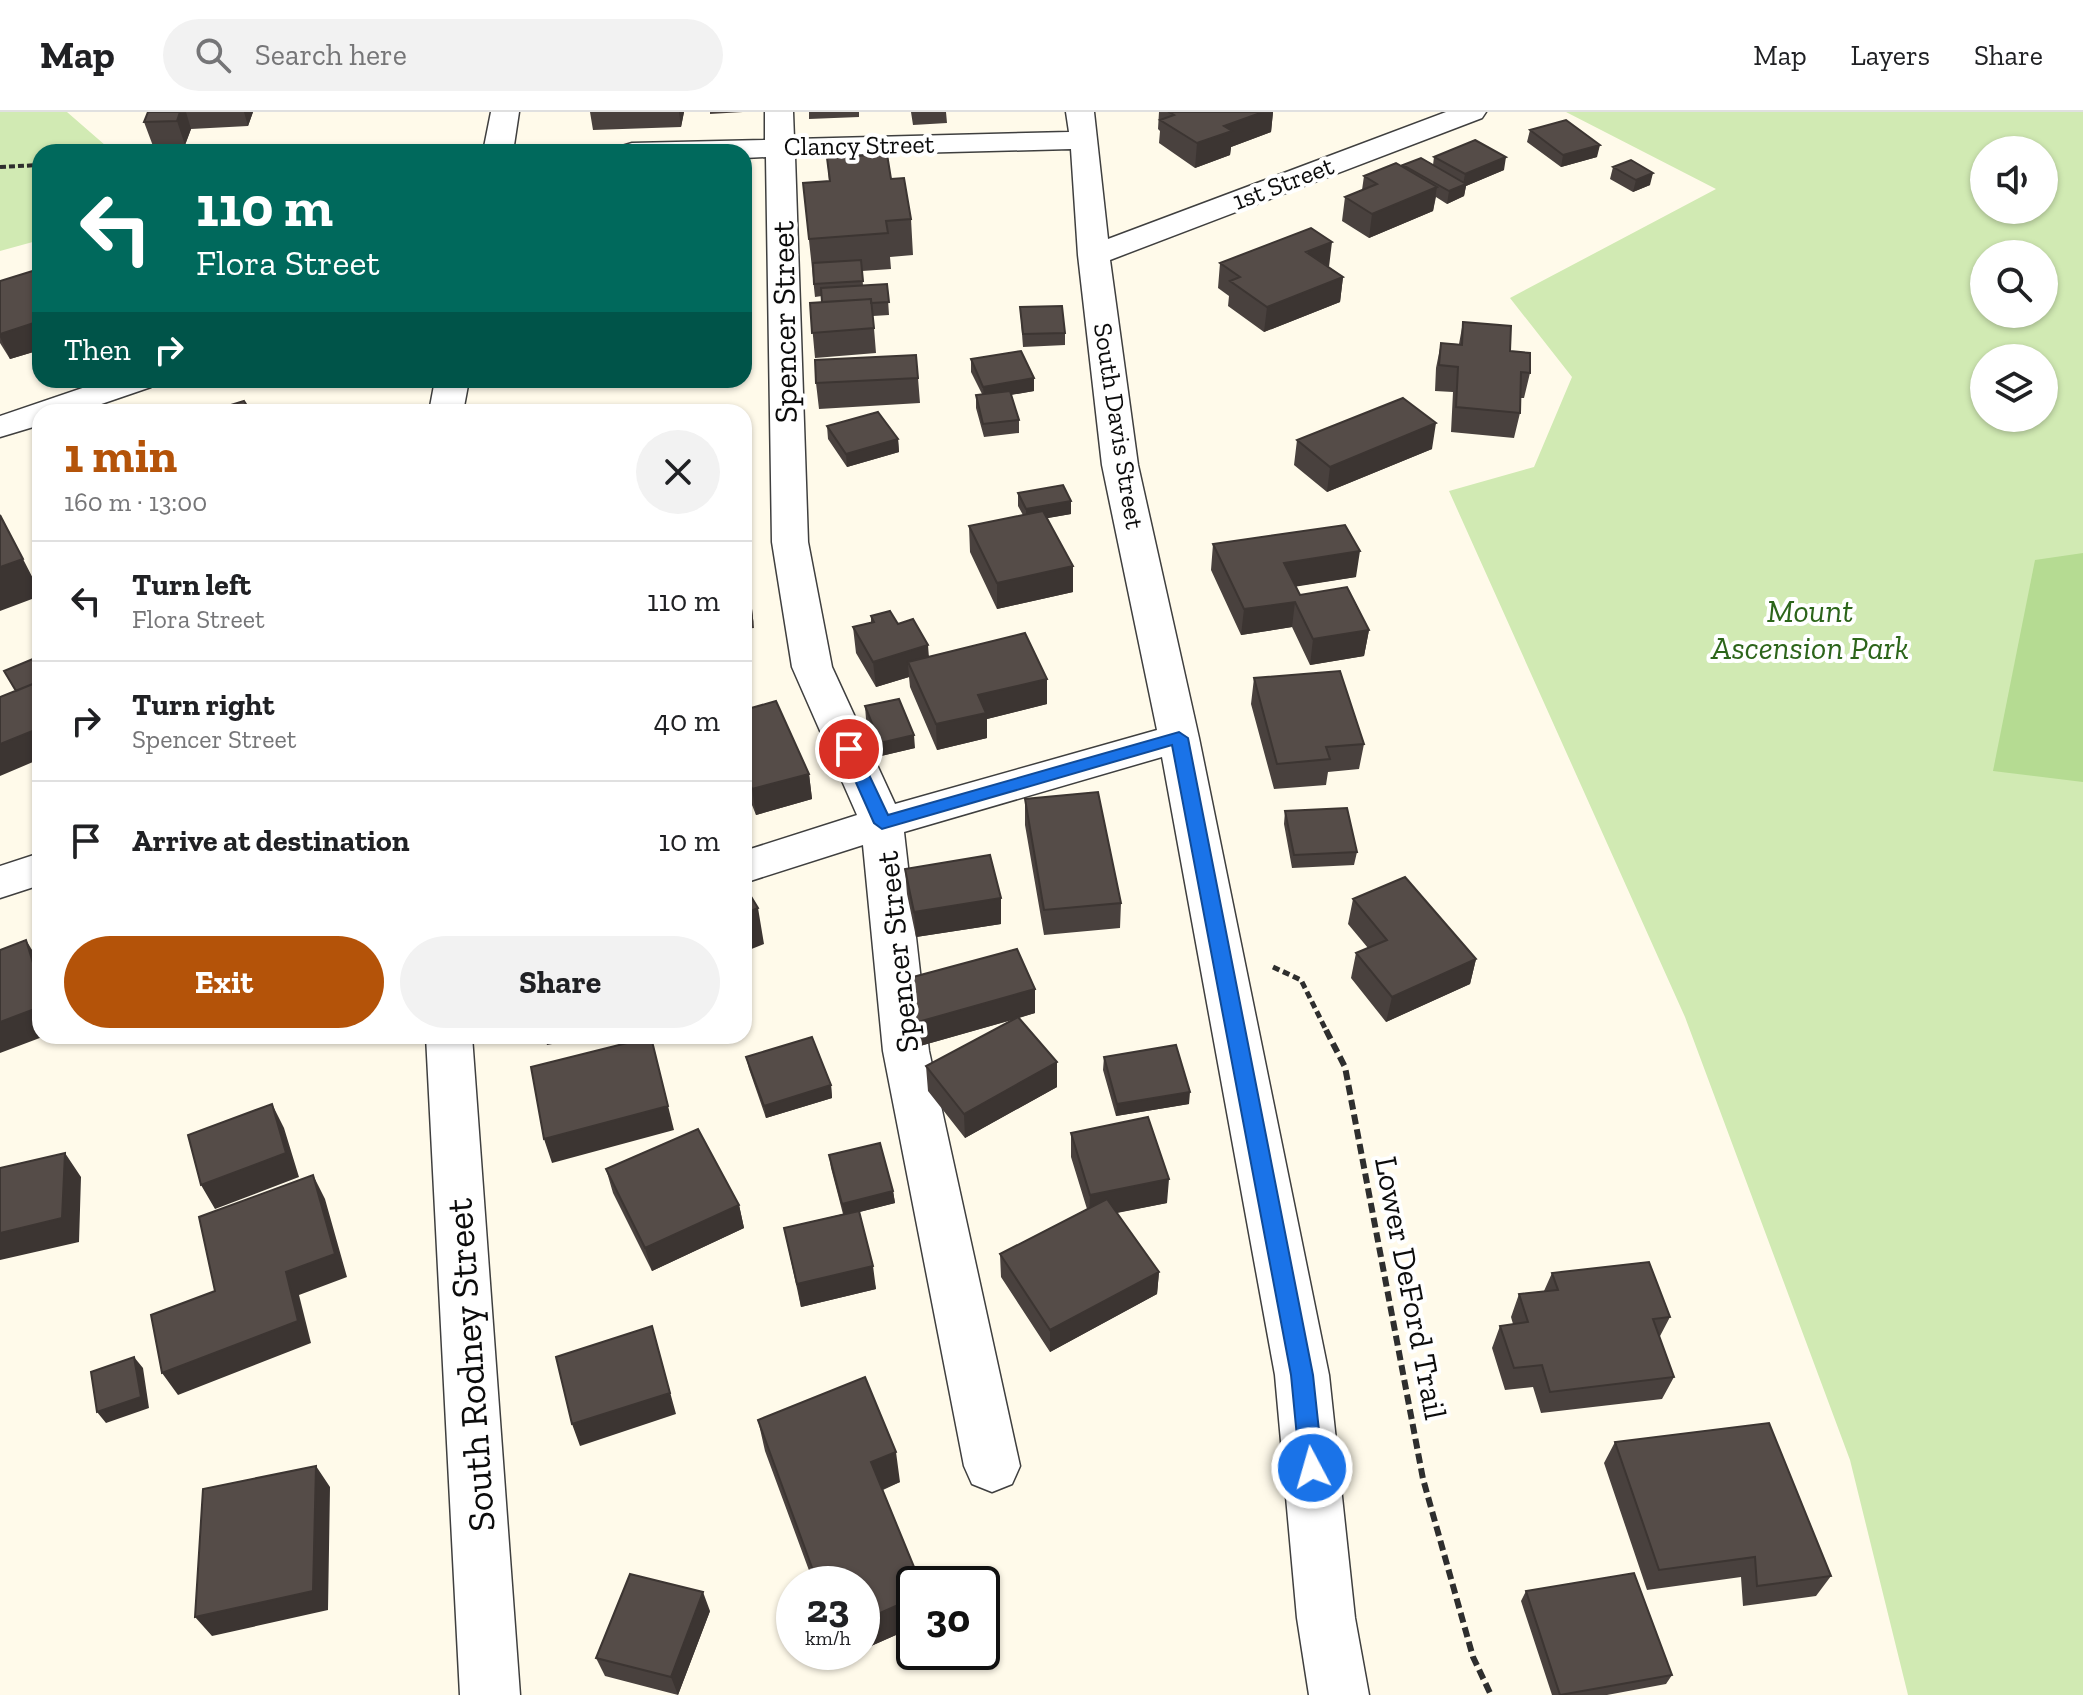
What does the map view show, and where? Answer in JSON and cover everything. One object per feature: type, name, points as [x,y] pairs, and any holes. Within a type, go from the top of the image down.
[{"type":"street","points":[[500,144],[505,112]]},
{"type":"street","name":"1st Street","points":[[1094,255],[1472,112]]},
{"type":"street","name":"South Davis Street","points":[[1082,126],[1094,255],[1120,465],[1179,738],[1302,1375],[1326,1618],[1339,1695]]},
{"type":"street","name":"Clancy Street","points":[[683,144],[779,129],[1082,126]]},
{"type":"street","name":"Spencer Street","points":[[779,129],[790,542],[812,667],[882,823],[906,1051],[992,1466]]},
{"type":"street","points":[[68,404],[115,388]]},
{"type":"street","points":[[0,427],[32,416]]},
{"type":"street","points":[[752,864],[882,823],[1179,738]]},
{"type":"street","points":[[0,882],[32,872]]},
{"type":"street","name":"South Rodney Street","points":[[449,1044],[490,1695]]},
{"type":"path","points":[[0,167],[32,165]]},
{"type":"path","name":"Lower DeFord Trail","points":[[1219,941],[1301,980],[1345,1067],[1423,1479],[1473,1657],[1491,1695]]},
{"type":"green space","points":[[0,112],[67,112],[104,144],[32,144],[32,242],[0,251]]},
{"type":"green space","name":"Mount Ascension Park","points":[[1566,112],[2083,112],[2083,1695],[1908,1695],[1850,1460],[1685,1017],[1449,491],[1534,467],[1572,377],[1510,298],[1716,189]]},
{"type":"green space","points":[[2083,553],[2083,782],[1993,771],[2035,560]]},
{"type":"building","points":[[148,112],[180,112],[177,121],[144,122]]},
{"type":"building","points":[[1169,112],[1263,112],[1224,126],[1232,131],[1197,143],[1160,120],[1174,115]]},
{"type":"building","points":[[1566,120],[1600,145],[1563,155],[1530,130]]},
{"type":"building","points":[[1475,140],[1506,157],[1465,174],[1434,157]]},
{"type":"building","points":[[887,154],[891,179],[904,178],[911,219],[886,221],[888,233],[809,239],[803,183],[830,181],[827,158]]},
{"type":"building","points":[[1421,158],[1466,184],[1449,191],[1403,165]]},
{"type":"building","points":[[1631,160],[1653,173],[1636,180],[1613,167]]},
{"type":"building","points":[[1396,163],[1437,187],[1372,214],[1345,197],[1377,184],[1364,176]]},
{"type":"building","points":[[1311,228],[1332,242],[1306,252],[1343,277],[1267,307],[1230,281],[1240,277],[1220,263]]},
{"type":"building","points":[[861,260],[863,281],[814,284],[813,263]]},
{"type":"building","points":[[32,271],[32,324],[0,334],[0,281]]},
{"type":"building","points":[[887,284],[889,302],[871,303],[871,299],[822,302],[821,288]]},
{"type":"building","points":[[871,299],[874,328],[812,333],[810,303]]},
{"type":"building","points":[[1062,306],[1065,333],[1023,334],[1020,307]]},
{"type":"building","points":[[1463,322],[1511,326],[1510,351],[1530,353],[1530,373],[1521,372],[1520,413],[1456,407],[1458,367],[1439,365],[1441,343],[1462,345]]},
{"type":"building","points":[[1021,351],[1034,378],[983,387],[971,359]]},
{"type":"building","points":[[916,355],[918,378],[816,383],[815,360]]},
{"type":"building","points":[[1010,391],[1019,420],[983,424],[976,395]]},
{"type":"building","points":[[1403,398],[1436,423],[1330,467],[1297,440]]},
{"type":"building","points":[[878,412],[898,439],[846,454],[827,426]]},
{"type":"building","points":[[1063,485],[1071,501],[1026,509],[1018,493]]},
{"type":"building","points":[[1043,511],[1073,566],[997,583],[969,526]]},
{"type":"building","points":[[0,515],[23,559],[0,567]]},
{"type":"building","points":[[1345,525],[1360,551],[1284,563],[1300,595],[1347,587],[1369,630],[1313,639],[1295,602],[1244,609],[1213,544]]},
{"type":"building","points":[[890,611],[898,624],[913,619],[928,645],[873,662],[853,627],[874,622],[871,616]]},
{"type":"building","points":[[1025,633],[1047,679],[978,695],[986,713],[936,724],[908,662]]},
{"type":"building","points":[[32,659],[32,684],[16,691],[4,671]]},
{"type":"building","points":[[1340,671],[1364,744],[1326,747],[1330,759],[1277,764],[1254,678]]},
{"type":"building","points":[[32,684],[32,731],[0,744],[0,697]]},
{"type":"building","points":[[899,699],[914,735],[880,743],[865,706]]},
{"type":"building","points":[[776,701],[809,774],[752,789],[752,708]]},
{"type":"building","points":[[1098,792],[1121,903],[1044,910],[1025,799]]},
{"type":"building","points":[[1347,808],[1357,852],[1294,855],[1285,811]]},
{"type":"building","points":[[990,855],[1001,898],[914,912],[905,869]]},
{"type":"building","points":[[1405,877],[1476,959],[1392,997],[1356,953],[1387,940],[1353,899]]},
{"type":"building","points":[[26,940],[32,960],[32,1010],[0,1022],[0,950]]},
{"type":"building","points":[[1017,949],[1035,989],[918,1022],[902,980]]},
{"type":"building","points":[[1018,1017],[1057,1062],[964,1114],[926,1066]]},
{"type":"building","points":[[812,1037],[831,1085],[764,1106],[746,1057]]},
{"type":"building","points":[[623,1044],[653,1044],[668,1106],[544,1139],[531,1067]]},
{"type":"building","points":[[1176,1045],[1190,1092],[1117,1104],[1104,1057]]},
{"type":"building","points":[[272,1104],[286,1153],[201,1185],[188,1135]]},
{"type":"building","points":[[1148,1117],[1169,1179],[1090,1195],[1071,1133]]},
{"type":"building","points":[[698,1129],[739,1205],[645,1248],[606,1169]]},
{"type":"building","points":[[880,1143],[893,1191],[842,1204],[829,1155]]},
{"type":"building","points":[[65,1153],[62,1218],[0,1233],[0,1168]]},
{"type":"building","points":[[313,1175],[335,1254],[286,1272],[298,1321],[162,1373],[151,1315],[215,1291],[199,1217]]},
{"type":"building","points":[[1107,1199],[1159,1272],[1050,1330],[1000,1254]]},
{"type":"building","points":[[859,1211],[873,1266],[797,1284],[784,1228]]},
{"type":"building","points":[[1649,1262],[1670,1317],[1653,1319],[1674,1377],[1550,1392],[1542,1365],[1514,1368],[1500,1326],[1528,1322],[1519,1294],[1558,1290],[1552,1273]]},
{"type":"building","points":[[652,1326],[670,1393],[572,1424],[556,1357]]},
{"type":"building","points":[[134,1357],[141,1397],[97,1412],[91,1372]]},
{"type":"building","points":[[865,1377],[896,1452],[871,1462],[914,1566],[896,1566],[896,1606],[880,1613],[880,1566],[811,1566],[758,1420]]},
{"type":"building","points":[[1769,1423],[1831,1576],[1757,1586],[1755,1557],[1659,1570],[1615,1442]]},
{"type":"building","points":[[316,1466],[313,1591],[195,1617],[203,1489]]},
{"type":"building","points":[[1634,1573],[1672,1675],[1560,1695],[1526,1591]]},
{"type":"building","points":[[630,1574],[703,1592],[671,1677],[596,1658]]},
{"type":"route","points":[[849,749],[882,823],[1179,738],[1278,1243],[1302,1375],[1312,1468]]}]
